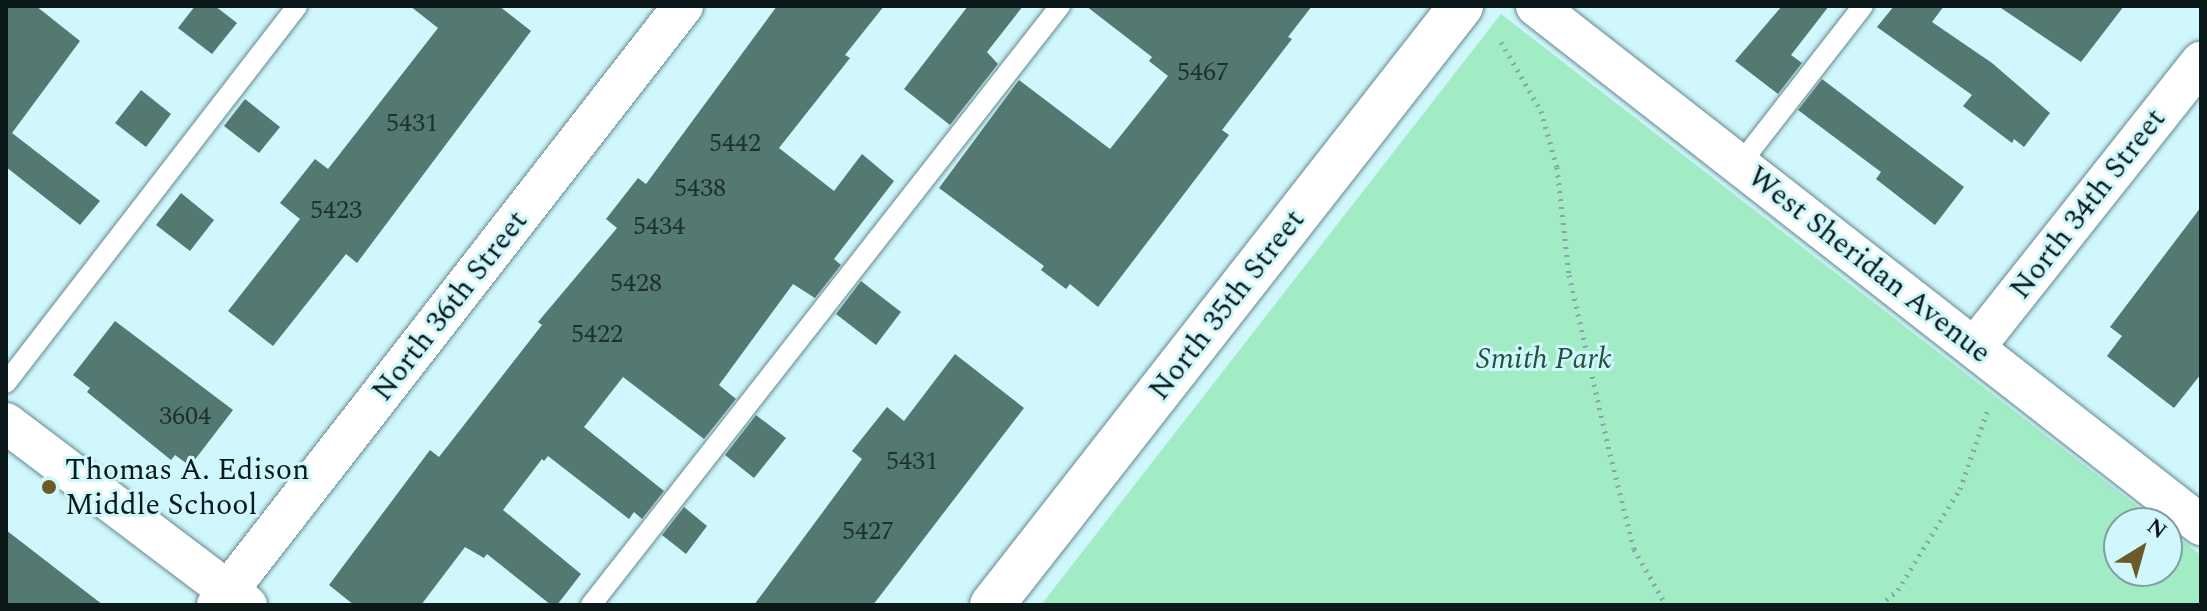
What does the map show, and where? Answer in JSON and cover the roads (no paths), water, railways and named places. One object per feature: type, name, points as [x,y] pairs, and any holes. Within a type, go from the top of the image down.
[{"type":"street","name":"North 36th Street","points":[[231,600],[683,6]]},
{"type":"street","name":"North 35th Street","points":[[992,605],[1461,6]]},
{"type":"street","name":"West Sheridan Avenue","points":[[1536,6],[2201,525]]},
{"type":"street","name":"North 34th Street","points":[[1975,347],[2201,62]]},
{"type":"street","points":[[6,423],[231,600]]},
{"type":"lane","points":[[6,383],[297,6]]},
{"type":"lane","points":[[591,605],[1060,6]]},
{"type":"lane","points":[[1740,164],[1863,6]]},
{"type":"place","name":"Thomas A. Edison Middle School","points":[[49,487]]},
{"type":"park label","name":"Smith Park","points":[[1544,359]]}]
